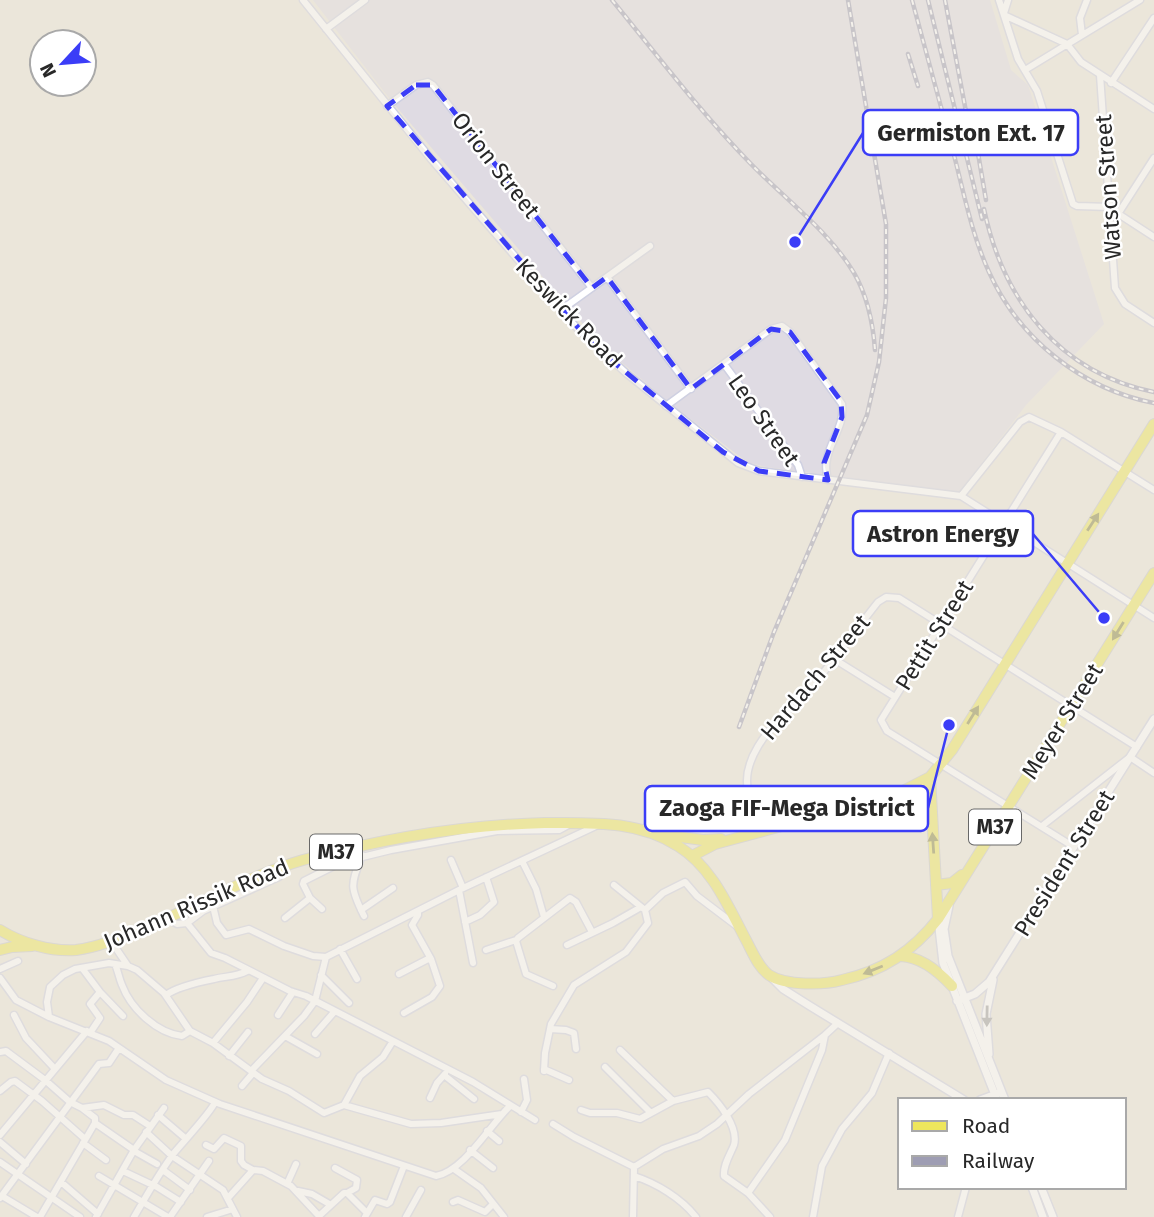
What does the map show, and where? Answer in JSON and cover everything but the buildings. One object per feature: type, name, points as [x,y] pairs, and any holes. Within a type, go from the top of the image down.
[{"type":"main road","points":[[696,860],[732,840],[893,796],[930,777],[1004,665],[1154,424]]},
{"type":"main road","name":"Meyer Street","points":[[769,975],[784,981],[833,983],[871,972],[901,956],[925,936],[951,899],[1154,573]]},
{"type":"main road","points":[[930,777],[938,919]]},
{"type":"main road","points":[[893,796],[919,798],[931,815]]},
{"type":"main road","name":"Johann Rissik Road","points":[[0,930],[20,940],[46,947],[75,950],[111,942],[273,871],[302,861],[474,827],[622,825],[656,833],[696,860],[715,883],[755,958],[769,975]]},
{"type":"main road","points":[[656,833],[703,840],[732,840]]},
{"type":"main road","points":[[936,886],[952,883],[972,865]]},
{"type":"main road","name":"Johann Rissik Road","points":[[0,922],[33,943]]},
{"type":"main road","points":[[0,950],[12,947],[46,947]]},
{"type":"main road","points":[[901,956],[914,958],[940,974],[952,986]]},
{"type":"street","name":"Keswick Road","points":[[303,0],[387,106],[561,310],[594,345],[738,463],[760,471],[961,496]]},
{"type":"street","points":[[326,29],[365,0]]},
{"type":"street","points":[[999,0],[1018,59],[1037,92],[1073,204],[1110,207],[1154,237]]},
{"type":"street","points":[[1004,15],[1008,0]]},
{"type":"street","points":[[1082,35],[1080,18],[1087,0]]},
{"type":"street","points":[[1025,70],[1140,0]]},
{"type":"street","points":[[1004,15],[1067,44],[1076,57],[1100,75],[1154,109]]},
{"type":"street","points":[[1111,83],[1154,18]]},
{"type":"street","name":"Watson Street","points":[[1100,75],[1115,288],[1119,298],[1154,321]]},
{"type":"street","name":"Orion Street","points":[[387,106],[416,85],[428,82],[433,85],[592,288]]},
{"type":"street","points":[[1118,214],[1154,158]]},
{"type":"street","points":[[561,310],[650,246]]},
{"type":"street","points":[[607,277],[691,389]]},
{"type":"street","points":[[666,406],[771,329],[782,326],[790,332],[841,401],[842,416],[824,463],[828,480]]},
{"type":"street","name":"Leo Street","points":[[724,364],[798,465],[802,477]]},
{"type":"street","points":[[1154,490],[1061,432],[1034,418],[1025,418],[961,496],[1154,618]]},
{"type":"street","name":"Pettit Street","points":[[941,764],[887,731],[881,720],[1061,432]]},
{"type":"street","name":"Hardach Street","points":[[775,827],[755,807],[750,796],[748,785],[754,749],[834,659],[878,602],[886,597],[899,598],[940,624]]},
{"type":"street","points":[[940,624],[1137,747]]},
{"type":"street","points":[[834,659],[895,697]]},
{"type":"street","name":"President Street","points":[[961,1000],[982,989],[995,972],[1154,719]]},
{"type":"street","points":[[1042,826],[1130,757],[1154,773]]},
{"type":"street","points":[[941,764],[1074,847]]},
{"type":"street","points":[[322,909],[310,898],[303,884],[328,867],[440,839],[497,831],[558,830],[572,824]]},
{"type":"street","points":[[213,906],[217,923],[226,935],[247,929],[284,946],[313,956],[326,957],[599,824]]},
{"type":"street","points":[[365,847],[352,881],[353,893],[362,913],[393,888]]},
{"type":"street","points":[[451,860],[461,889],[473,962]]},
{"type":"street","points":[[522,861],[534,885],[544,917]]},
{"type":"street","points":[[168,919],[177,924],[187,923],[213,906],[279,877]]},
{"type":"street","points":[[465,922],[480,915],[494,902],[486,877]]},
{"type":"street","points":[[567,945],[643,909],[685,882],[697,896],[739,928]]},
{"type":"street","points":[[569,1080],[544,1070],[550,1029],[574,985],[630,949],[648,923],[643,909],[614,885]]},
{"type":"street","points":[[285,918],[310,898]]},
{"type":"street","points":[[486,950],[516,940],[570,898],[576,902],[592,932]]},
{"type":"street","points":[[951,899],[944,936],[951,965],[961,1000],[1000,1097]]},
{"type":"street","points":[[404,1013],[432,997],[440,986],[430,958],[412,925],[418,911]]},
{"type":"street","points":[[938,919],[941,955],[952,986],[989,1061],[1000,1097]]},
{"type":"street","points":[[187,923],[211,953],[335,1011],[446,1072],[473,1082],[535,1120]]},
{"type":"street","points":[[516,940],[526,974],[553,986]]},
{"type":"street","points":[[111,942],[128,966]]},
{"type":"street","points":[[340,949],[357,979]]},
{"type":"street","points":[[242,1087],[315,1001],[326,957]]},
{"type":"street","points":[[399,974],[430,958]]},
{"type":"street","points":[[0,968],[18,961]]},
{"type":"street","points":[[49,1017],[47,1002],[50,987],[63,975],[109,963],[128,966],[137,970],[166,995],[190,1031],[213,1043],[252,1072],[289,1091],[320,1112],[327,1113],[344,1105],[360,1076],[383,1057],[393,1041]]},
{"type":"street","points":[[115,964],[125,991],[151,1023],[182,1037],[190,1031]]},
{"type":"street","points":[[82,968],[123,1016]]},
{"type":"street","points":[[166,995],[180,987],[231,977],[247,971]]},
{"type":"street","points":[[989,1061],[986,1014],[995,972]]},
{"type":"street","points":[[321,975],[349,1003]]},
{"type":"street","name":"Johann Rissik Road","points":[[769,975],[783,989],[962,1098]]},
{"type":"street","points":[[0,978],[16,1000],[119,1048],[166,1080],[215,1102],[436,1176],[454,1169],[510,1106]]},
{"type":"street","points":[[213,1043],[263,978]]},
{"type":"street","points":[[0,1135],[100,1018],[90,1004],[100,992]]},
{"type":"street","points":[[278,1015],[293,992]]},
{"type":"street","points":[[315,1034],[335,1011]]},
{"type":"street","points":[[14,1015],[26,1038],[55,1069]]},
{"type":"street","points":[[634,1167],[677,1142],[699,1136],[727,1117],[749,1094],[838,1023]]},
{"type":"street","points":[[550,1029],[574,1033],[576,1049]]},
{"type":"street","points":[[229,1056],[248,1032]]},
{"type":"street","points":[[748,1193],[785,1140],[822,1051],[825,1035]]},
{"type":"street","points":[[285,1036],[317,1054]]},
{"type":"street","points":[[0,1052],[6,1051],[70,1102],[95,1118],[95,1123],[38,1217],[1,1197],[70,1102],[99,1064],[109,1063],[119,1048]]},
{"type":"street","points":[[620,1050],[673,1101]]},
{"type":"street","points":[[813,1217],[822,1166],[842,1129],[872,1093],[890,1054]]},
{"type":"street","points":[[606,1067],[650,1112]]},
{"type":"street","points":[[430,1098],[436,1083],[446,1072]]},
{"type":"street","points":[[446,1072],[474,1099]]},
{"type":"street","points":[[521,1112],[527,1100],[524,1079]]},
{"type":"street","points":[[0,1091],[13,1081],[33,1094],[106,1160]]},
{"type":"street","points":[[581,1110],[590,1113],[617,1113],[635,1119],[673,1101],[708,1092],[727,1117],[735,1140],[724,1176],[748,1193],[770,1217]]},
{"type":"street","points":[[134,1217],[172,1156],[213,1108],[215,1102]]},
{"type":"street","points":[[82,1108],[104,1105],[124,1115],[133,1115],[172,1156],[223,1190],[237,1217]]},
{"type":"street","points":[[344,1105],[411,1124],[441,1123],[502,1114]]},
{"type":"street","points":[[61,1182],[97,1216],[134,1150],[164,1108]]},
{"type":"street","points":[[159,1115],[186,1138]]},
{"type":"street","points":[[95,1123],[157,1164]]},
{"type":"street","points":[[553,1124],[634,1167]]},
{"type":"street","points":[[487,1131],[499,1141]]},
{"type":"street","points":[[206,1145],[214,1149],[223,1138],[241,1146],[242,1163],[331,1205]]},
{"type":"street","points":[[0,1142],[26,1164]]},
{"type":"street","points":[[470,1150],[493,1168]]},
{"type":"street","points":[[99,1176],[169,1217],[209,1161]]},
{"type":"street","points":[[0,1162],[80,1217]]},
{"type":"street","points":[[286,1184],[296,1164]]},
{"type":"street","points":[[347,1192],[366,1215],[375,1200],[390,1202],[404,1166]]},
{"type":"street","points":[[632,1217],[634,1167]]},
{"type":"street","points":[[298,1191],[319,1217],[344,1192],[356,1188],[357,1180],[335,1168]]},
{"type":"street","points":[[454,1169],[481,1188],[504,1217]]},
{"type":"street","points":[[163,1170],[190,1189]]},
{"type":"street","points":[[228,1198],[253,1170]]},
{"type":"street","points":[[123,1171],[181,1202]]},
{"type":"street","points":[[634,1176],[655,1183],[669,1195],[681,1200],[696,1217]]},
{"type":"street","points":[[957,1217],[965,1189]]},
{"type":"street","points":[[1032,1189],[1043,1217]]},
{"type":"street","points":[[1042,1189],[1053,1217]]},
{"type":"street","points":[[406,1217],[421,1190]]},
{"type":"street","points":[[453,1202],[458,1200],[484,1214],[494,1204]]},
{"type":"street","points":[[207,1217],[233,1209]]},
{"type":"highlighted area","points":[[416,85],[433,85],[592,288],[607,277],[691,389],[771,329],[790,332],[841,401],[842,417],[824,463],[828,480],[759,471],[723,452],[594,346],[387,106]]},
{"type":"shaded area","points":[[313,0],[990,0],[1011,70],[1028,85],[1104,324],[1026,405],[959,492],[766,467],[747,462],[671,404],[601,345],[393,103]]},
{"type":"railway","points":[[612,0],[715,125],[751,164],[819,229],[844,258],[859,282],[866,301],[875,350]]},
{"type":"railway","points":[[739,727],[774,632],[867,415],[879,362],[886,298],[886,224],[848,0]]},
{"type":"railway","points":[[912,0],[973,229],[989,272],[1002,296],[1017,319],[1035,339],[1078,373],[1127,396],[1154,403]]},
{"type":"railway","points":[[928,0],[982,219]]},
{"type":"railway","points":[[945,0],[970,133]]},
{"type":"railway","points":[[908,54],[918,86]]},
{"type":"railway","points":[[973,124],[986,200]]},
{"type":"railway","points":[[984,209],[1005,273],[1040,328],[1063,350],[1090,368],[1120,382],[1154,392]]},
{"type":"place","name":"Germiston Ext. 17","points":[[795,242]]},
{"type":"place","name":"Astron Energy","points":[[1104,618]]},
{"type":"place","name":"Zaoga FIF-Mega District","points":[[949,725]]}]
